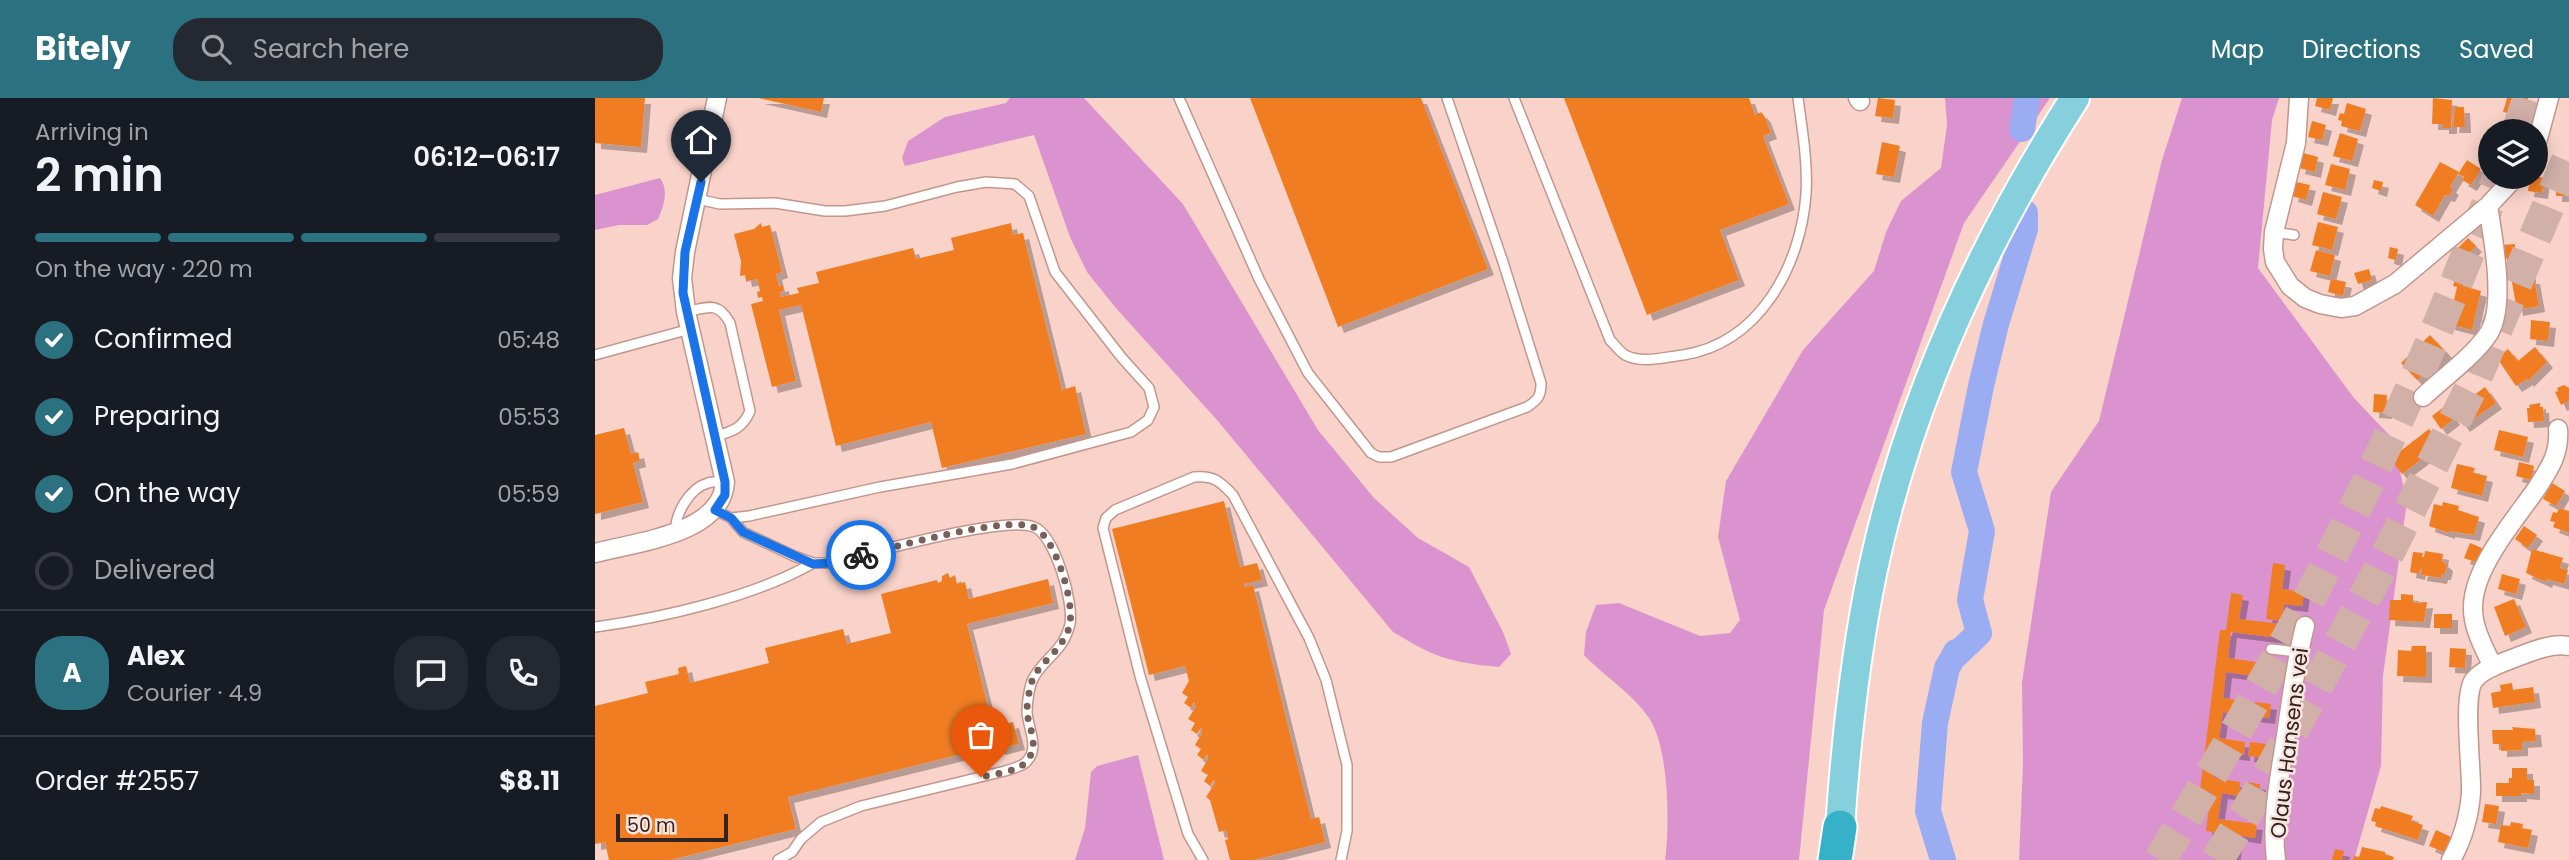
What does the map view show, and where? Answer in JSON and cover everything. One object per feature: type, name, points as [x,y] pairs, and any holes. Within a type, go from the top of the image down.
[{"type":"highway","points":[[1835,860],[1840,827]]},
{"type":"highway","points":[[1840,827],[1844,860]]},
{"type":"main road","points":[[1840,827],[1846,740],[1864,614],[1887,516],[1912,428],[1946,340],[1983,258],[2034,164],[2075,98]]},
{"type":"street","points":[[595,553],[676,533],[723,514],[725,482],[683,293],[683,266],[717,98]]},
{"type":"street","points":[[2299,98],[2297,143],[2274,232],[2273,248],[2275,262],[2290,286],[2305,298],[2341,308],[2355,306],[2395,284],[2488,206],[2504,189]]},
{"type":"street","points":[[2543,119],[2549,98]]},
{"type":"street","points":[[2423,397],[2478,346],[2489,333],[2495,319],[2496,282],[2488,206]]},
{"type":"street","points":[[2493,667],[2478,636],[2472,608],[2475,591],[2483,568],[2553,464],[2562,438]]},
{"type":"street","name":"Olaus Hansens vei","points":[[2276,860],[2280,775],[2298,652],[2305,626]]},
{"type":"street","points":[[2451,860],[2464,834],[2469,807],[2472,769],[2468,705],[2471,685],[2475,678],[2493,667],[2544,647],[2569,646]]},
{"type":"lane","points":[[1179,98],[1259,279],[1308,373],[1371,453],[1379,457],[1391,457],[1527,407],[1538,400],[1541,393],[1541,383],[1503,262],[1447,98]]},
{"type":"lane","points":[[1514,98],[1610,340],[1625,355],[1649,360],[1690,354],[1735,336],[1759,314],[1784,274],[1802,228],[1806,192],[1805,149],[1798,98]]},
{"type":"lane","points":[[697,199],[720,204],[775,203],[825,211],[845,211],[885,206],[986,182],[1014,184],[1029,196],[1055,272],[1149,388],[1154,407],[1148,420],[1131,432],[1012,464],[880,487],[772,513],[723,514]]},
{"type":"lane","points":[[2274,232],[2294,235]]},
{"type":"lane","points":[[595,355],[715,307],[723,310],[730,323],[750,411],[745,422],[733,432],[715,436]]},
{"type":"lane","points":[[1203,860],[1188,834],[1140,676],[1103,528],[1106,518],[1115,510],[1194,477],[1208,476],[1219,481],[1233,495],[1309,638],[1326,680],[1347,765],[1347,831],[1341,860]]},
{"type":"lane","points":[[676,533],[675,526],[688,497],[708,483],[725,482]]},
{"type":"lane","points":[[723,514],[743,532],[813,564]]},
{"type":"lane","points":[[595,626],[636,621],[749,591],[813,564],[830,563],[943,536],[1023,524],[1036,527],[1045,535],[1055,553],[1068,597],[1070,623],[1062,643],[1040,666],[1031,683],[1027,712],[1034,738],[1032,751],[1025,763],[1005,771],[861,806],[821,822],[801,839],[792,852],[778,860]]},
{"type":"lane","points":[[2271,649],[2298,652]]},
{"type":"shaded area","points":[[1010,98],[1084,98],[1183,204],[1318,430],[1374,498],[1418,538],[1469,567],[1503,632],[1511,654],[1499,667],[1443,657],[1393,632],[1217,420],[1087,272],[1070,237],[1034,135],[905,166],[902,158],[908,141],[945,117],[1006,103]]},
{"type":"shaded area","points":[[1945,98],[2050,98],[1964,223],[1824,610],[1799,860],[1665,860],[1666,787],[1656,731],[1634,701],[1584,655],[1586,632],[1596,605],[1619,603],[1700,636],[1730,633],[1740,620],[1718,537],[1726,481],[1803,350],[1874,271],[1886,232],[1901,201],[1941,168],[1947,125]]},
{"type":"shaded area","points":[[2182,98],[2279,98],[2272,120],[2258,268],[2354,398],[2392,438],[2407,501],[2383,676],[2381,766],[2354,860],[2019,860],[2023,764],[2022,682],[2051,492],[2099,421],[2162,160]]},
{"type":"shaded area","points":[[660,178],[665,193],[658,219],[647,225],[619,225],[595,230],[595,195]]},
{"type":"shaded area","points":[[1138,755],[1164,860],[1075,860],[1085,828],[1091,772],[1097,766]]},
{"type":"building","points":[[595,98],[645,98],[641,147],[595,143]]},
{"type":"building","points":[[758,98],[824,98],[821,112]]},
{"type":"building","points":[[1250,98],[1421,98],[1488,269],[1338,327]]},
{"type":"building","points":[[1564,98],[1749,98],[1755,115],[1761,112],[1765,117],[1771,133],[1763,136],[1789,204],[1720,230],[1739,280],[1647,315]]},
{"type":"building","points":[[1878,98],[1895,100],[1893,118],[1875,116]]},
{"type":"building","points":[[2317,98],[2333,98],[2330,110],[2315,106]]},
{"type":"building","points":[[2433,98],[2452,100],[2451,128],[2443,128],[2443,124],[2432,124]]},
{"type":"building","points":[[2507,98],[2528,98],[2523,116],[2527,119],[2507,119],[2509,113],[2503,112]]},
{"type":"building","points":[[2347,103],[2366,109],[2360,131],[2341,126],[2342,121],[2338,120],[2340,113],[2344,114]]},
{"type":"building","points":[[2455,107],[2464,107],[2465,127],[2453,127]]},
{"type":"building","points":[[2312,121],[2326,125],[2322,140],[2308,137]]},
{"type":"building","points":[[2340,133],[2358,139],[2352,161],[2333,156]]},
{"type":"building","points":[[1882,142],[1900,146],[1894,177],[1876,174]]},
{"type":"building","points":[[2303,153],[2318,157],[2315,172],[2299,168]]},
{"type":"building","points":[[2467,160],[2478,167],[2478,174],[2471,185],[2458,174]]},
{"type":"building","points":[[2440,162],[2459,172],[2450,187],[2453,189],[2449,196],[2445,195],[2433,216],[2415,205]]},
{"type":"building","points":[[2331,164],[2350,169],[2345,190],[2325,185]]},
{"type":"building","points":[[2557,168],[2569,168],[2569,196],[2556,196]]},
{"type":"building","points":[[2374,180],[2383,182],[2381,191],[2372,188]]},
{"type":"building","points":[[2296,182],[2310,185],[2306,200],[2292,196]]},
{"type":"building","points":[[2528,189],[2543,189],[2542,193]]},
{"type":"building","points":[[2323,192],[2342,197],[2336,219],[2317,214]]},
{"type":"building","points":[[2318,222],[2338,227],[2332,250],[2312,245]]},
{"type":"building","points":[[761,223],[762,227],[770,225],[782,272],[776,274],[779,286],[783,285],[781,297],[799,293],[797,288],[819,283],[816,272],[913,248],[916,259],[954,250],[951,238],[1011,223],[1013,235],[1023,233],[1062,390],[1075,386],[1086,434],[942,468],[931,422],[836,446],[801,305],[779,310],[796,381],[772,387],[751,304],[763,301],[762,297],[758,298],[757,292],[760,291],[757,279],[746,281],[745,275],[740,276],[741,261],[734,234],[754,229]]},
{"type":"building","points":[[2468,238],[2476,246],[2466,256],[2458,248]]},
{"type":"building","points":[[2515,244],[2515,258],[2501,259],[2501,245]]},
{"type":"building","points":[[2390,247],[2398,249],[2396,260],[2388,258]]},
{"type":"building","points":[[2316,250],[2335,255],[2330,276],[2310,271]]},
{"type":"building","points":[[2369,269],[2372,280],[2358,284],[2354,273]]},
{"type":"building","points":[[2530,273],[2530,278],[2534,278],[2539,306],[2517,310],[2511,277]]},
{"type":"building","points":[[2456,276],[2465,278],[2463,286],[2481,291],[2472,330],[2449,324],[2451,313],[2448,313],[2457,287],[2453,286]]},
{"type":"building","points":[[2331,279],[2346,282],[2343,296],[2328,292]]},
{"type":"building","points":[[2531,320],[2550,322],[2548,341],[2530,339]]},
{"type":"building","points":[[2430,335],[2446,352],[2417,380],[2401,363]]},
{"type":"building","points":[[2535,347],[2547,362],[2528,381],[2527,379],[2516,386],[2497,358],[2508,349],[2518,361]]},
{"type":"building","points":[[2564,385],[2569,388],[2569,401],[2561,405],[2555,392]]},
{"type":"building","points":[[2485,387],[2496,403],[2464,426],[2453,411]]},
{"type":"building","points":[[2374,394],[2387,395],[2386,413],[2373,412]]},
{"type":"building","points":[[2540,403],[2544,421],[2528,422],[2527,408]]},
{"type":"building","points":[[2445,406],[2454,419],[2441,429],[2432,416]]},
{"type":"building","points":[[624,428],[631,454],[638,452],[640,461],[633,463],[643,502],[595,514],[595,435]]},
{"type":"building","points":[[2429,429],[2443,447],[2429,457],[2427,455],[2402,474],[2390,459]]},
{"type":"building","points":[[2499,430],[2528,437],[2523,457],[2494,450]]},
{"type":"building","points":[[2519,462],[2534,466],[2531,480],[2516,476]]},
{"type":"building","points":[[2457,464],[2475,468],[2473,473],[2487,476],[2482,496],[2451,488]]},
{"type":"building","points":[[2552,483],[2565,491],[2556,506],[2543,499]]},
{"type":"building","points":[[1224,501],[1240,567],[1257,563],[1262,580],[1244,584],[1245,587],[1253,585],[1311,819],[1319,817],[1325,842],[1254,860],[1230,860],[1225,840],[1228,839],[1226,830],[1219,832],[1210,800],[1206,797],[1215,783],[1214,780],[1210,786],[1204,781],[1208,775],[1201,771],[1208,759],[1207,754],[1204,760],[1197,755],[1201,749],[1195,745],[1202,733],[1201,728],[1197,734],[1191,730],[1195,723],[1188,719],[1196,707],[1194,702],[1191,708],[1184,703],[1188,697],[1182,693],[1189,681],[1185,666],[1149,675],[1112,529]]},
{"type":"building","points":[[2443,502],[2459,506],[2458,510],[2479,517],[2474,535],[2449,533],[2429,526],[2434,504],[2442,506]]},
{"type":"building","points":[[2559,508],[2569,511],[2569,533],[2553,527],[2555,522],[2550,521],[2553,512],[2557,513]]},
{"type":"building","points":[[2524,526],[2537,535],[2528,548],[2515,539]]},
{"type":"building","points":[[2470,543],[2484,549],[2478,563],[2464,558]]},
{"type":"building","points":[[2532,549],[2563,558],[2560,568],[2568,570],[2564,584],[2547,579],[2546,582],[2526,573]]},
{"type":"building","points":[[2425,551],[2443,554],[2442,561],[2447,565],[2441,578],[2421,575],[2422,569],[2419,574],[2410,572],[2413,552],[2423,553],[2424,557]]},
{"type":"building","points":[[2273,563],[2285,565],[2282,589],[2304,592],[2302,606],[2284,604],[2282,621],[2266,619]]},
{"type":"building","points":[[948,573],[950,578],[955,575],[957,584],[965,582],[969,599],[1048,579],[1053,603],[967,624],[993,727],[1013,722],[1019,744],[999,749],[998,745],[788,797],[796,829],[670,860],[609,860],[605,842],[595,844],[595,706],[648,693],[645,682],[679,674],[678,668],[686,666],[690,683],[769,663],[765,648],[843,629],[847,644],[891,633],[881,594],[937,580],[938,583],[942,581],[942,576]]},
{"type":"building","points":[[2502,574],[2520,579],[2516,594],[2498,589]]},
{"type":"building","points":[[2231,593],[2243,595],[2239,619],[2281,624],[2280,638],[2231,632],[2228,658],[2256,662],[2254,676],[2226,672],[2223,698],[2251,702],[2249,716],[2223,712],[2219,738],[2245,742],[2244,755],[2218,752],[2214,778],[2240,782],[2239,796],[2222,793],[2218,819],[2257,824],[2255,838],[2237,835],[2234,860],[2222,860],[2226,834],[2206,831],[2211,792],[2200,790],[2220,630],[2226,630]]},
{"type":"building","points":[[2401,594],[2413,595],[2413,603],[2427,602],[2424,622],[2389,620],[2390,600],[2401,600]]},
{"type":"building","points":[[2514,599],[2526,627],[2505,636],[2494,607]]},
{"type":"building","points":[[2434,614],[2452,614],[2452,628],[2434,628]]},
{"type":"building","points":[[2412,646],[2426,646],[2426,677],[2397,676],[2398,650],[2411,651]]},
{"type":"building","points":[[2450,648],[2466,649],[2465,668],[2449,667]]},
{"type":"building","points":[[2260,663],[2276,664],[2274,678],[2258,676]]},
{"type":"building","points":[[2512,683],[2513,690],[2533,687],[2535,702],[2493,708],[2491,693],[2501,691],[2500,685]]},
{"type":"building","points":[[2255,702],[2271,704],[2269,718],[2253,716]]},
{"type":"building","points":[[2512,727],[2535,729],[2536,741],[2522,742],[2522,750],[2501,751],[2501,744],[2493,744],[2492,730],[2513,730]]},
{"type":"building","points":[[2250,742],[2266,744],[2264,758],[2248,756]]},
{"type":"building","points":[[2512,768],[2527,768],[2527,780],[2534,780],[2534,794],[2496,796],[2496,783],[2509,783]]},
{"type":"building","points":[[2245,782],[2260,784],[2259,798],[2243,796]]},
{"type":"building","points":[[2485,804],[2499,806],[2496,824],[2482,822]]},
{"type":"building","points":[[2381,806],[2413,816],[2411,821],[2423,825],[2418,840],[2375,826],[2376,822],[2371,821],[2375,808],[2380,809]]},
{"type":"building","points":[[2511,822],[2523,824],[2522,828],[2532,830],[2528,848],[2498,842],[2501,825],[2510,826]]},
{"type":"building","points":[[2436,830],[2451,837],[2444,852],[2429,846]]},
{"type":"building","points":[[2362,847],[2385,852],[2394,857],[2393,860],[2353,860],[2354,856],[2359,857]]},
{"type":"building","points":[[2335,849],[2344,851],[2342,860],[2332,860]]},
{"type":"waterway","points":[[2022,129],[2027,98]]},
{"type":"waterway","points":[[1943,860],[1928,811],[1935,723],[1947,668],[1956,652],[1956,655],[1979,633],[1970,600],[1982,531],[1964,472],[1996,324],[2025,229],[2025,213]]},
{"type":"tunnel","points":[[2522,119],[2529,98]]},
{"type":"tunnel","points":[[2217,860],[2260,790],[2379,571],[2473,384],[2569,157]]},
{"type":"tunnel","points":[[2160,860],[2262,685],[2357,505],[2425,357],[2494,189]]},
{"type":"way so far","points":[[861,555],[943,536],[1023,524],[1036,527],[1045,535],[1055,553],[1068,597],[1070,623],[1062,643],[1040,666],[1031,683],[1027,712],[1034,738],[1032,751],[1025,763],[981,777]]},
{"type":"route","points":[[701,182],[685,252],[682,278],[690,329],[725,482],[725,495],[715,510],[731,518],[743,532],[759,541],[813,564],[830,563],[861,555]]}]
